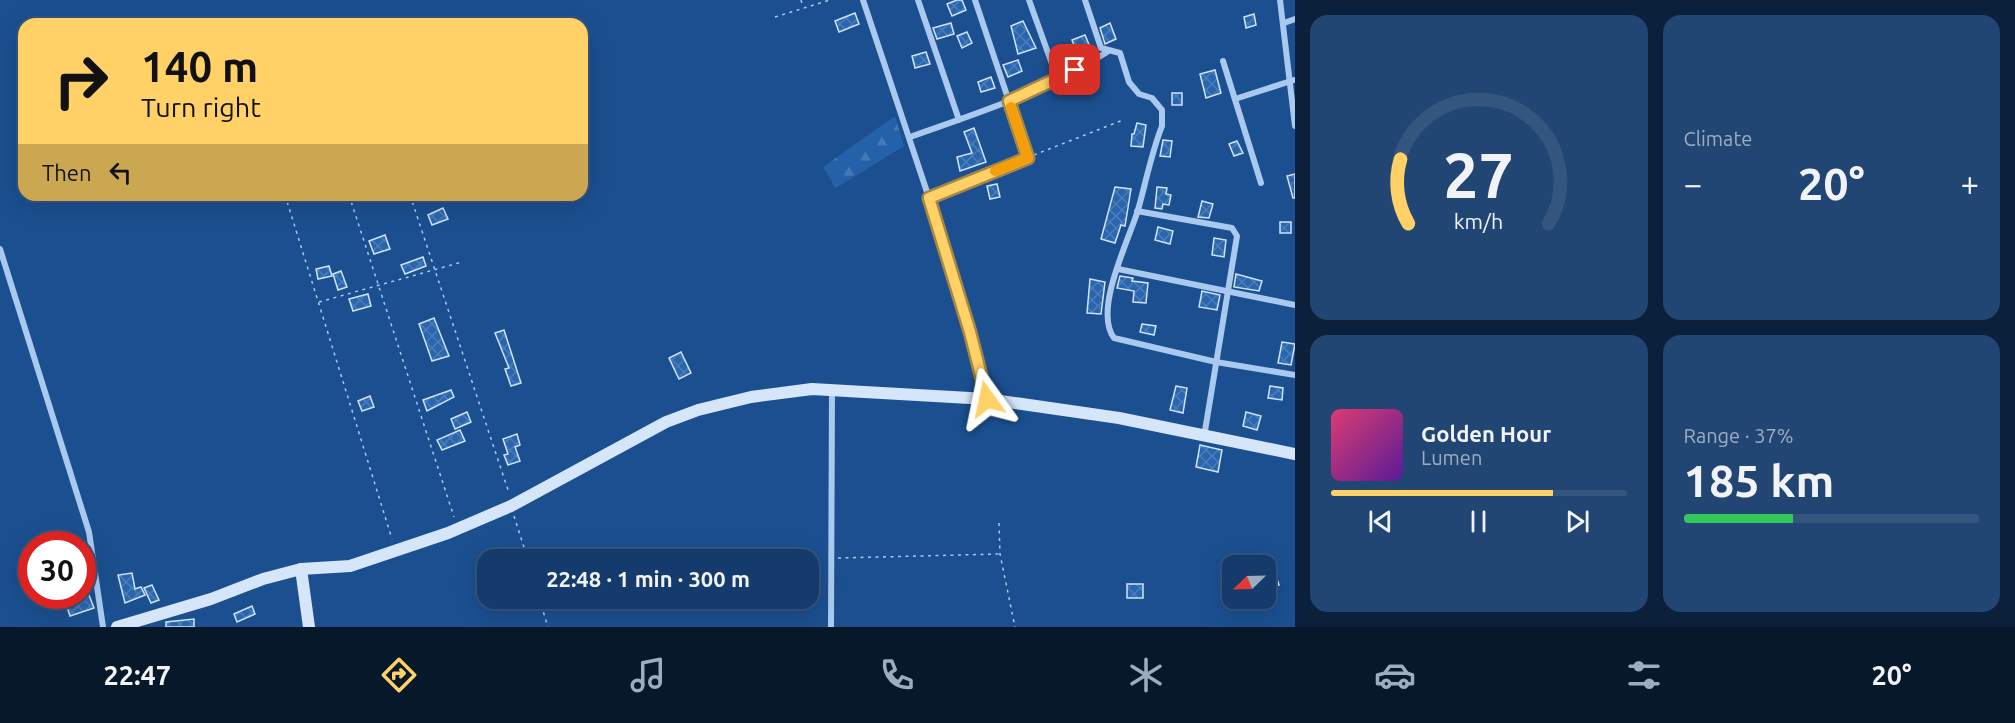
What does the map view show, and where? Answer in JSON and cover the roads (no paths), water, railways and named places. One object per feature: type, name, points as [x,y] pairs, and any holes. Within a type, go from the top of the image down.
[{"type":"street","points":[[863,0],[929,198],[973,341],[987,399]]},
{"type":"street","points":[[918,0],[959,120]]},
{"type":"street","points":[[929,198],[1028,158],[975,0]]},
{"type":"street","points":[[1029,0],[1057,78]]},
{"type":"street","points":[[1085,0],[1101,48],[1107,52],[1120,53],[1129,82],[1139,94],[1152,98],[1161,110],[1161,126],[1111,291],[1107,320],[1114,338],[1216,362],[1295,375]]},
{"type":"street","points":[[1280,0],[1293,80],[1295,126]]},
{"type":"street","points":[[1284,23],[1295,19]]},
{"type":"street","points":[[910,137],[1009,101],[1107,52]]},
{"type":"street","points":[[1222,61],[1261,183]]},
{"type":"street","points":[[1235,99],[1293,80]]},
{"type":"street","points":[[1137,211],[1232,228],[1237,236],[1204,437]]},
{"type":"street","points":[[0,249],[89,532],[103,627]]},
{"type":"street","points":[[1118,269],[1295,305]]},
{"type":"street","points":[[117,627],[301,569],[350,566],[458,529],[512,506],[641,434],[698,410],[751,397],[812,389],[832,389],[987,399],[1099,415],[1295,454]]},
{"type":"street","points":[[831,627],[832,389]]},
{"type":"street","points":[[301,569],[309,627]]}]
